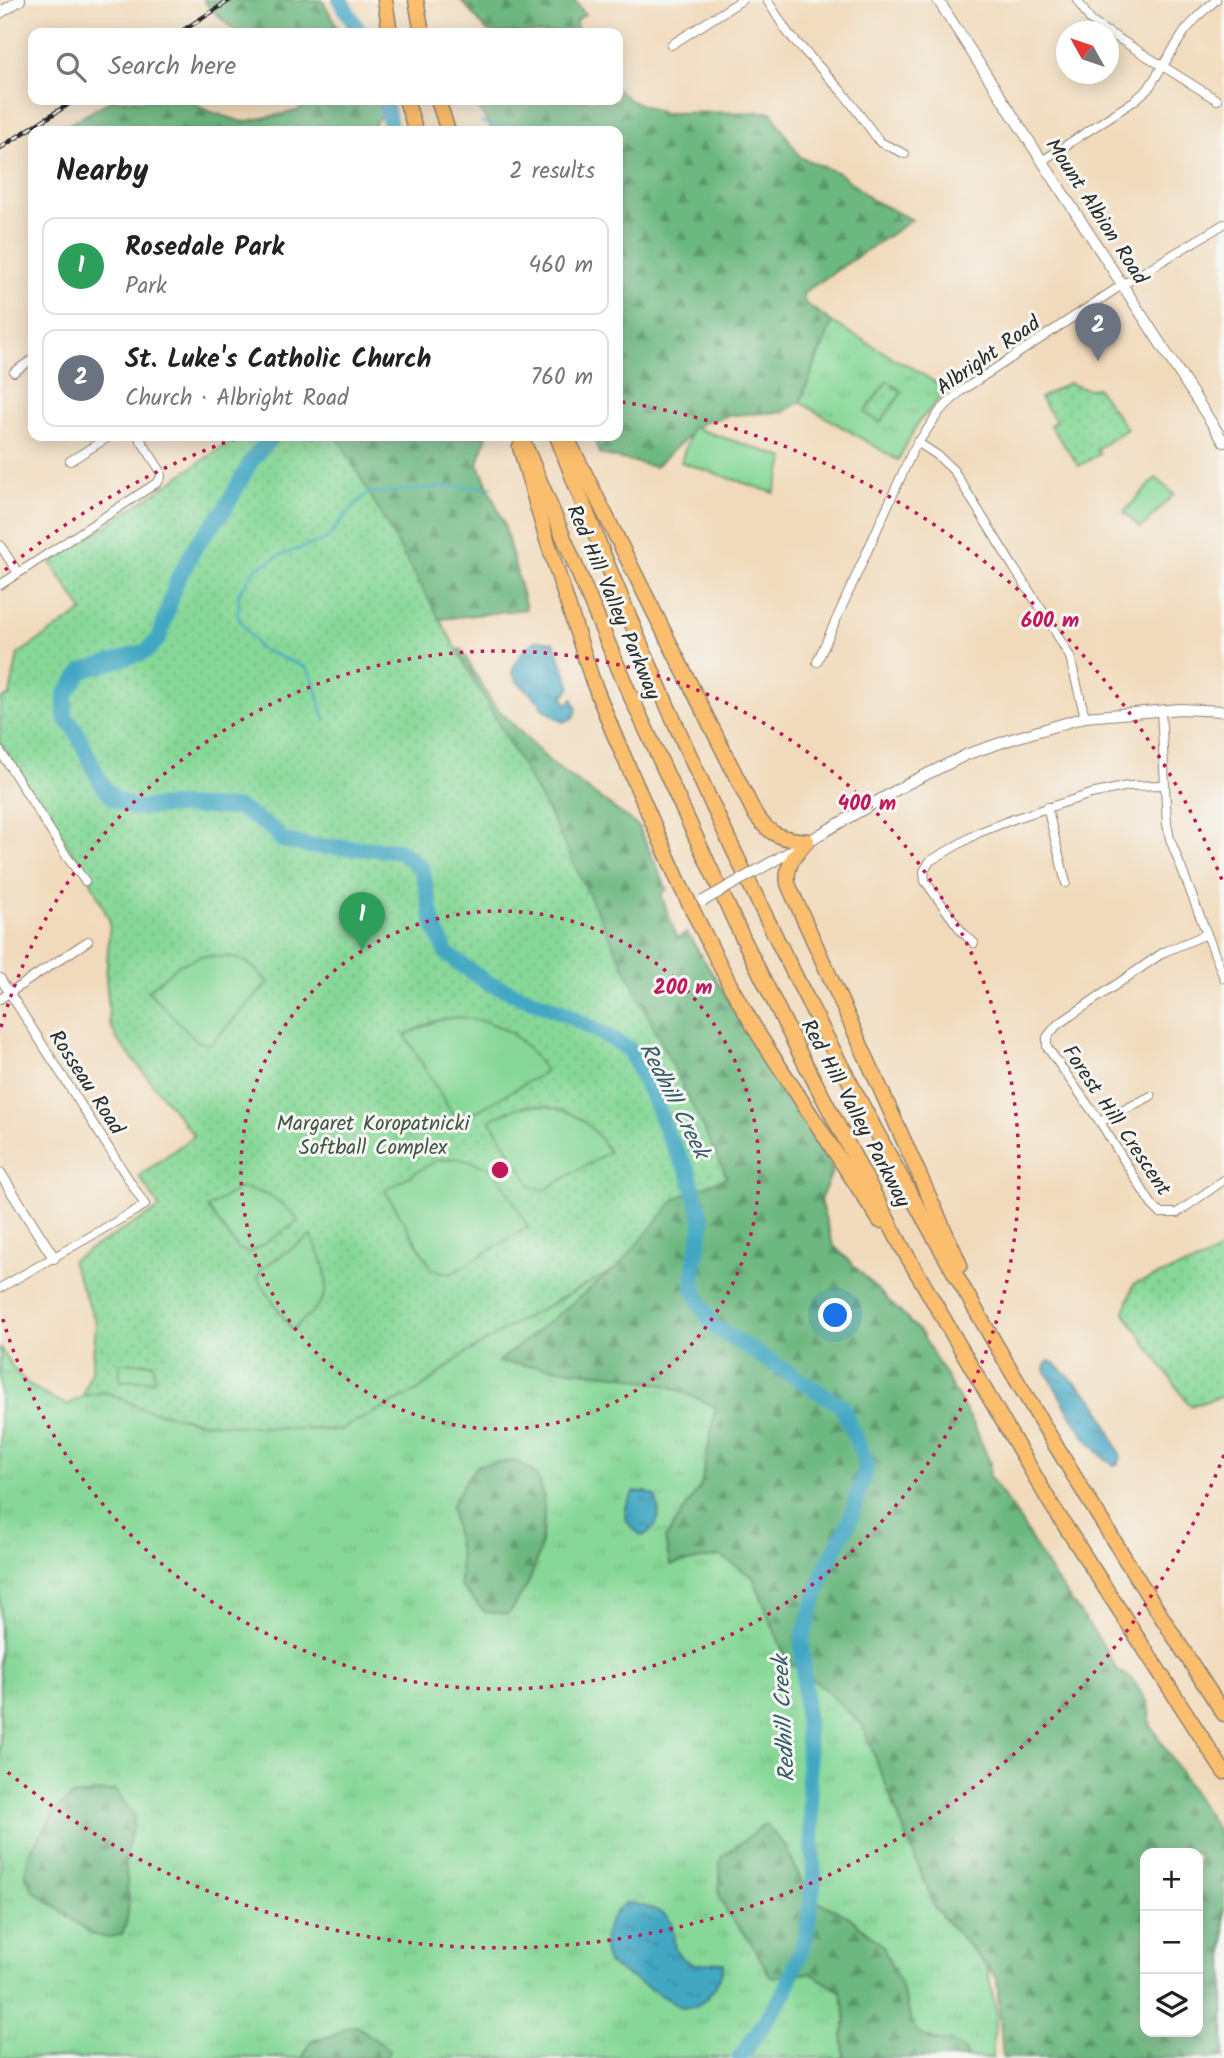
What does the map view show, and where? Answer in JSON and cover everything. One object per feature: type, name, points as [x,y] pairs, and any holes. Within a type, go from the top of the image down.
[{"type":"highway","points":[[385,0],[389,28]]},
{"type":"highway","points":[[416,0],[421,28]]},
{"type":"highway","points":[[408,105],[414,126]]},
{"type":"highway","points":[[440,105],[446,126]]},
{"type":"highway","points":[[520,441],[522,460],[592,678],[661,843],[697,905],[732,989],[760,1037],[875,1215],[902,1247]]},
{"type":"highway","name":"Red Hill Valley Parkway","points":[[521,441],[679,803],[798,1050],[902,1247],[1051,1504],[1224,1772]]},
{"type":"highway","name":"Red Hill Valley Parkway","points":[[559,441],[637,636],[699,776],[852,1090],[987,1331],[1092,1506],[1224,1714]]},
{"type":"highway","points":[[568,441],[755,814],[775,835],[784,839],[807,841]]},
{"type":"highway","points":[[807,841],[790,862],[786,873],[788,884],[979,1303],[987,1331]]},
{"type":"street","points":[[0,13],[20,0]]},
{"type":"street","points":[[671,45],[742,0]]},
{"type":"street","points":[[767,0],[788,33],[845,94],[880,142],[905,154]]},
{"type":"street","name":"Mount Albion Road","points":[[938,0],[1224,442]]},
{"type":"street","points":[[1077,0],[1091,21]]},
{"type":"street","points":[[1042,161],[1148,89],[1185,31],[1216,0]]},
{"type":"street","points":[[1119,39],[1217,100]]},
{"type":"street","name":"Albright Road","points":[[817,662],[917,442],[940,411],[961,391],[1122,285],[1224,224]]},
{"type":"street","points":[[14,372],[28,362]]},
{"type":"street","points":[[70,461],[102,441]]},
{"type":"street","points":[[0,585],[158,482],[161,477],[160,470],[141,441]]},
{"type":"street","points":[[917,442],[937,455],[954,471],[1049,621],[1070,657],[1085,717]]},
{"type":"street","points":[[0,545],[18,573]]},
{"type":"street","points":[[697,905],[907,784],[968,754],[1085,717],[1180,709],[1224,711]]},
{"type":"street","points":[[1161,710],[1170,839],[1224,978]]},
{"type":"street","points":[[0,751],[67,857],[85,880]]},
{"type":"street","points":[[974,943],[962,932],[925,881],[924,871],[930,861],[978,833],[1047,807],[1128,786],[1165,785]]},
{"type":"street","points":[[1047,807],[1066,883]]},
{"type":"street","name":"Forest Hill Crescent","points":[[1206,934],[1164,952],[1057,1025],[1047,1037],[1047,1047],[1100,1122],[1152,1205],[1160,1213],[1177,1213],[1224,1180]]},
{"type":"street","points":[[0,999],[88,941]]},
{"type":"street","name":"Rosseau Road","points":[[0,978],[145,1205],[54,1258]]},
{"type":"street","points":[[1100,1122],[1150,1096]]},
{"type":"street","points":[[0,1173],[54,1258],[0,1288]]},
{"type":"green space","points":[[204,0],[322,0],[338,28],[232,28]]},
{"type":"green space","points":[[461,0],[574,0],[585,14],[575,22],[578,28],[485,28]]},
{"type":"green space","points":[[623,94],[629,100],[663,113],[771,112],[800,157],[841,174],[872,200],[912,220],[803,293],[805,303],[832,322],[800,402],[783,412],[730,415],[702,423],[655,467],[600,454],[595,441],[623,441],[623,126],[489,126],[480,105],[623,105]]},
{"type":"green space","points":[[103,105],[199,105],[208,111],[243,122],[297,111],[304,105],[378,105],[382,113],[373,126],[66,126]]},
{"type":"green space","points":[[832,322],[947,390],[917,424],[898,460],[800,402]]},
{"type":"green space","points":[[887,381],[902,392],[880,423],[865,412]]},
{"type":"green space","points":[[1068,383],[1086,389],[1097,388],[1127,429],[1097,449],[1100,454],[1079,466],[1050,425],[1056,421],[1040,398]]},
{"type":"green space","points":[[692,427],[785,458],[774,493],[681,462]]},
{"type":"green space","name":"Margaret Koropatnicki Softball Complex","points":[[232,441],[340,441],[554,823],[727,1177],[676,1198],[617,1268],[519,1321],[460,1357],[419,1390],[339,1430],[200,1422],[144,1409],[106,1392],[83,1396],[92,1367],[96,1323],[71,1261],[160,1208],[139,1176],[194,1136],[117,1039],[110,1024],[106,978],[110,922],[90,879],[0,743],[0,700],[10,695],[18,654],[83,611],[51,563]]},
{"type":"green space","points":[[299,441],[485,441],[478,463],[504,524],[526,609],[383,626]]},
{"type":"green space","points":[[1156,478],[1174,494],[1141,528],[1124,512]]},
{"type":"green space","points":[[461,649],[492,703],[550,762],[638,826],[667,889],[661,895],[677,938],[687,933],[833,1170],[820,1200],[833,1245],[921,1333],[974,1425],[990,1463],[989,1476],[1118,1671],[1132,1679],[1148,1703],[1151,1726],[1224,1841],[1224,2058],[1003,2058],[997,1978],[935,1908],[862,1725],[824,1688],[787,1661],[753,1577],[720,1556],[670,1565],[665,1539],[701,1485],[716,1407],[671,1387],[624,1376],[498,1362],[616,1268],[447,651]]},
{"type":"green space","points":[[201,956],[239,959],[246,962],[268,983],[211,1044],[198,1042],[148,991],[177,966]]},
{"type":"green space","points":[[458,1017],[488,1022],[510,1032],[546,1071],[469,1116],[452,1113],[405,1035],[435,1021]]},
{"type":"green space","points":[[535,1105],[559,1109],[579,1118],[595,1132],[609,1152],[544,1190],[532,1187],[490,1120],[515,1108]]},
{"type":"green space","points":[[457,1158],[489,1167],[500,1178],[528,1227],[451,1274],[432,1269],[385,1190],[438,1160]]},
{"type":"green space","points":[[239,1188],[273,1198],[299,1221],[250,1253],[238,1249],[208,1208]]},
{"type":"green space","points":[[311,1236],[325,1269],[326,1286],[317,1307],[292,1330],[258,1279],[261,1269]]},
{"type":"green space","points":[[1224,1248],[1224,1396],[1190,1406],[1124,1312],[1134,1284],[1203,1260]]},
{"type":"green space","points":[[617,1268],[722,1414],[986,1963],[997,2015],[993,2058],[0,2058],[0,1347],[13,1368],[27,1383],[67,1405],[83,1396],[106,1392],[144,1409],[200,1422],[339,1430],[419,1390],[460,1357],[519,1321]]},
{"type":"green space","points":[[120,1363],[154,1363],[154,1380],[120,1381]]},
{"type":"green space","points":[[514,1461],[531,1470],[539,1482],[544,1508],[542,1539],[529,1582],[508,1614],[485,1612],[460,1586],[460,1557],[451,1507],[467,1478],[478,1465]]},
{"type":"green space","points":[[115,1790],[134,1815],[126,1853],[128,1916],[122,1934],[107,1938],[92,1934],[33,1890],[25,1873],[30,1851],[57,1809],[73,1796]]},
{"type":"green space","points":[[765,1824],[785,1845],[800,1878],[820,1903],[848,1916],[882,1945],[919,2034],[936,2041],[949,2041],[964,2050],[967,2058],[843,2058],[842,2035],[846,2020],[841,1992],[810,1973],[771,1977],[750,1941],[727,1913],[719,1893],[721,1858]]},
{"type":"green space","points":[[357,2026],[390,2050],[385,2058],[302,2058],[313,2039],[333,2036],[347,2027]]},
{"type":"water","points":[[537,640],[554,642],[571,688],[563,696],[566,704],[573,699],[577,709],[573,718],[563,722],[540,706],[541,703],[517,681],[512,672],[521,653]]},
{"type":"water","points":[[1049,1361],[1099,1407],[1121,1457],[1118,1464],[1113,1465],[1102,1457],[1083,1434],[1045,1370]]},
{"type":"water","points":[[635,1492],[646,1492],[655,1496],[659,1514],[656,1524],[643,1536],[631,1527],[625,1517],[627,1505]]},
{"type":"water","points":[[627,1902],[651,1908],[668,1918],[673,1928],[675,1948],[687,1961],[696,1964],[724,1963],[716,1986],[705,2000],[683,2008],[608,1964],[604,1947],[607,1927],[617,1911]]},
{"type":"waterway","name":"Redhill Creek","points":[[340,0],[357,28]]},
{"type":"waterway","name":"Redhill Creek","points":[[386,105],[390,126]]},
{"type":"waterway","points":[[481,122],[496,126]]},
{"type":"waterway","name":"Redhill Creek","points":[[268,441],[251,461],[225,509],[197,544],[177,580],[159,638],[147,651],[82,671],[65,695],[65,718],[75,729],[102,785],[113,798],[134,808],[239,808],[274,830],[281,840],[308,846],[399,850],[422,869],[435,928],[447,954],[486,982],[564,1013],[628,1048],[669,1138],[688,1171],[703,1221],[693,1287],[703,1309],[713,1326],[842,1406],[867,1465],[849,1523],[824,1570],[802,1640],[814,1878],[806,1937],[785,1992],[740,2058]]},
{"type":"waterway","points":[[325,721],[315,684],[307,668],[260,649],[238,618],[239,592],[257,568],[281,555],[328,539],[366,494],[440,487],[493,487]]},
{"type":"railway","points":[[187,28],[230,0]]},
{"type":"railway","points":[[34,126],[67,105]]},
{"type":"railway","points":[[0,148],[28,130]]},
{"type":"place","name":"St. Luke's Catholic Church","points":[[1098,361]]},
{"type":"place","name":"Rosedale Park","points":[[362,950]]}]
